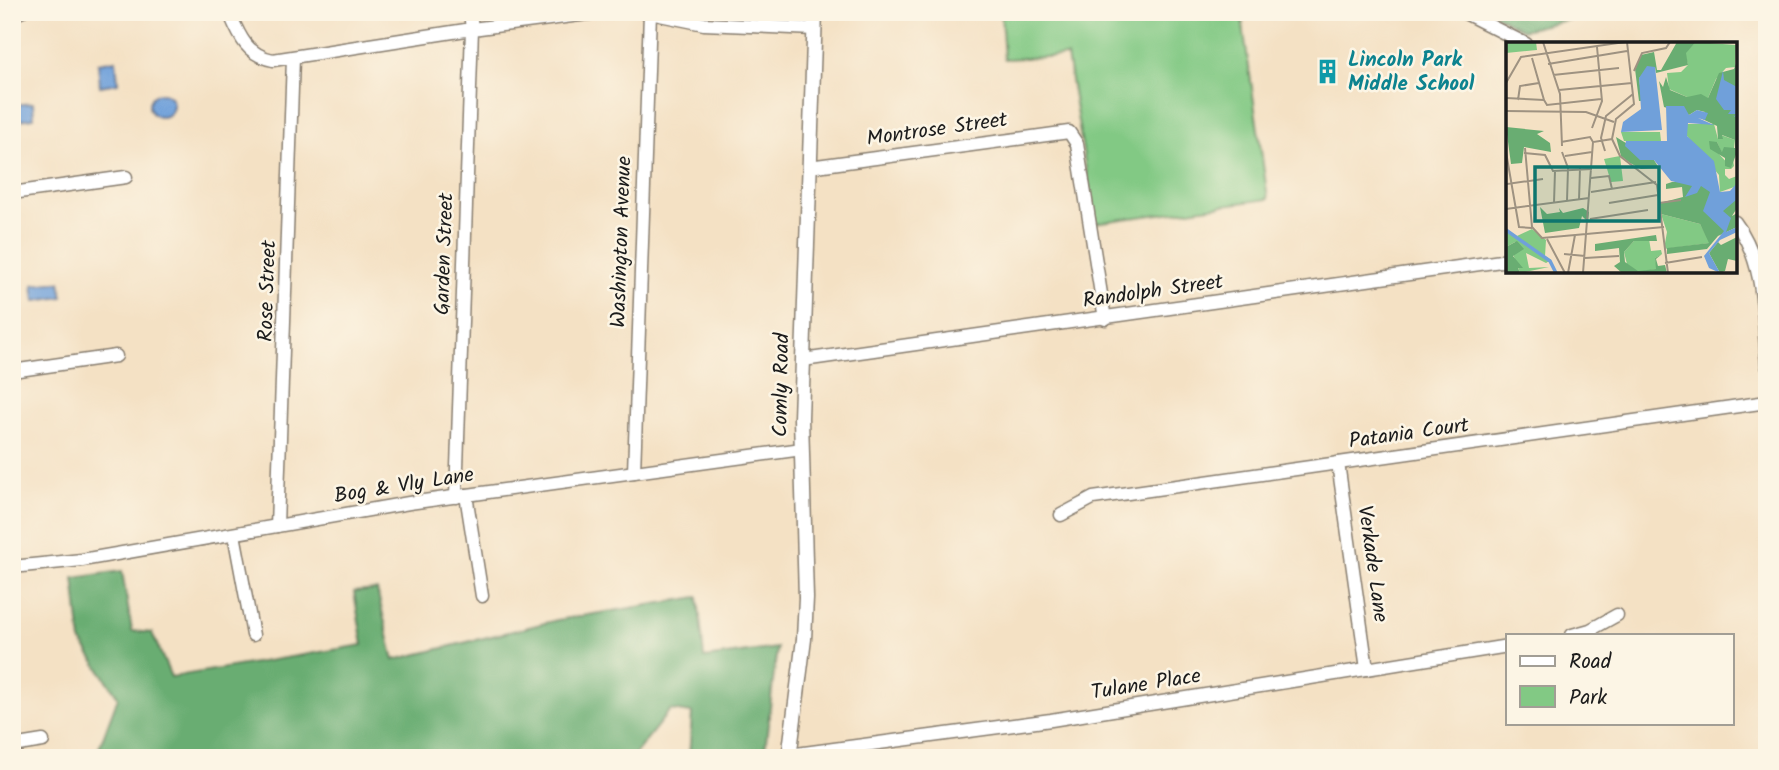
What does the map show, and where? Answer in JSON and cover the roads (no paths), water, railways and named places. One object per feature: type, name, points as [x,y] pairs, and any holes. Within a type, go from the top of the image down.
[{"type":"main road","name":"Comly Road","points":[[789,756],[805,612],[803,360],[815,12]]},
{"type":"street","points":[[12,14],[21,12]]},
{"type":"street","points":[[229,12],[242,41],[252,52],[272,60],[603,12]]},
{"type":"street","name":"Garden Street","points":[[470,12],[472,29],[461,496],[482,596]]},
{"type":"street","points":[[1463,12],[1522,42]]},
{"type":"street","points":[[647,13],[704,24],[814,29]]},
{"type":"street","name":"Washington Avenue","points":[[634,472],[647,13]]},
{"type":"street","name":"Rose Street","points":[[277,526],[293,58]]},
{"type":"street","name":"Montrose Street","points":[[809,167],[1051,132],[1070,134],[1077,144],[1105,319]]},
{"type":"street","points":[[12,193],[125,177]]},
{"type":"street","points":[[1737,225],[1750,246],[1760,278],[1767,366]]},
{"type":"street","name":"Randolph Street","points":[[803,360],[1506,260]]},
{"type":"street","points":[[12,371],[116,356]]},
{"type":"street","name":"Patania Court","points":[[1061,515],[1093,498],[1767,402]]},
{"type":"street","name":"Bog & Vly Lane","points":[[12,567],[82,560],[461,496],[802,449]]},
{"type":"street","name":"Verkade Lane","points":[[1338,463],[1367,669]]},
{"type":"street","points":[[234,534],[253,635]]},
{"type":"street","points":[[1576,634],[1590,631],[1617,615]]},
{"type":"street","name":"Tulane Place","points":[[789,756],[1051,720],[1506,646]]},
{"type":"street","points":[[12,746],[43,741]]},
{"type":"water","points":[[116,60],[118,83],[100,86],[98,63]]},
{"type":"water","points":[[161,93],[172,100],[173,105],[166,116],[161,117],[150,110],[149,105],[156,94]]},
{"type":"water","points":[[33,103],[34,118],[12,121],[12,105]]},
{"type":"water","points":[[60,282],[63,297],[35,301],[33,285]]},
{"type":"place","name":"Lincoln Park Middle School","points":[[1328,72]]}]
